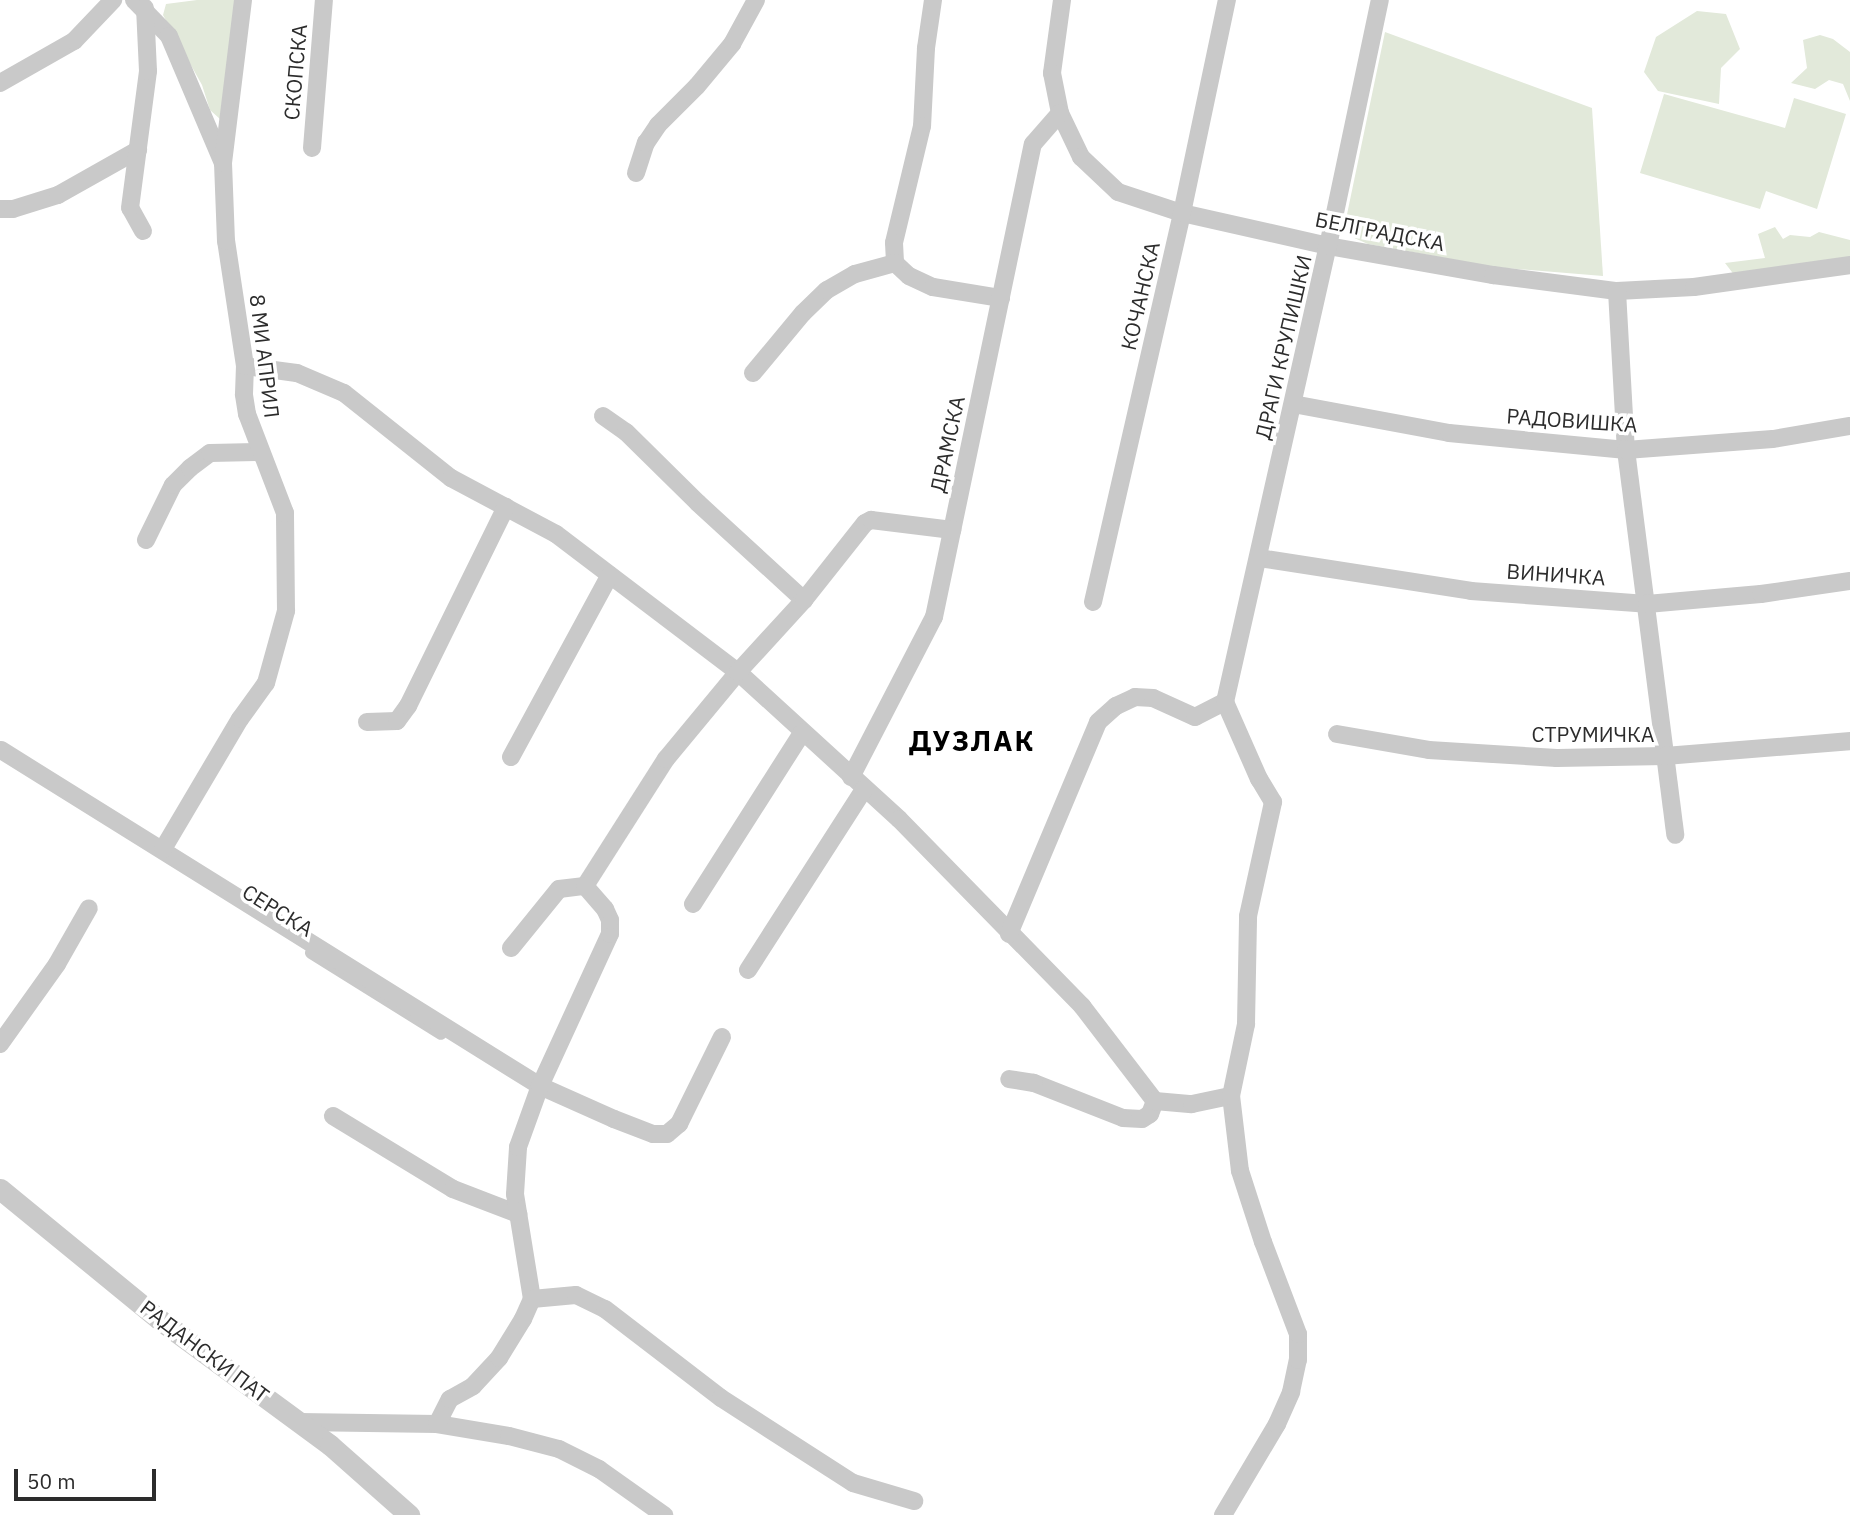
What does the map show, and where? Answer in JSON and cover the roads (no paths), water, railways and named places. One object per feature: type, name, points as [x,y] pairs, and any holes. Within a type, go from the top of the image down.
[{"type":"street","points":[[0,83],[74,41],[113,0]]},
{"type":"street","name":"8 МИ АПРИЛ","points":[[163,849],[265,682],[286,611],[285,513],[260,452],[244,394],[245,366],[226,241],[223,163],[243,0]]},
{"type":"street","name":"СКОПСКА","points":[[312,148],[324,0]]},
{"type":"street","points":[[636,173],[646,143],[658,125],[721,58],[756,0]]},
{"type":"street","points":[[933,0],[926,48],[922,127],[894,243],[895,262],[909,276],[933,287],[1001,298]]},
{"type":"street","name":"БЕЛГРАДСКА","points":[[1062,0],[1052,73],[1060,113],[1081,157],[1118,192],[1182,214],[1328,246],[1493,275],[1617,291],[1694,287],[1850,265]]},
{"type":"street","name":"КОЧАНСКА","points":[[1093,602],[1182,214],[1227,0]]},
{"type":"street","name":"ДРАГИ КРУПИШКИ","points":[[1225,702],[1328,246],[1380,0]]},
{"type":"street","points":[[139,4],[169,36],[223,163]]},
{"type":"street","points":[[139,4],[148,71],[130,208],[143,231]]},
{"type":"street","name":"ДРАМСКА","points":[[748,970],[857,783],[934,617],[1033,144],[1060,113]]},
{"type":"street","points":[[0,209],[13,209],[58,195],[138,150]]},
{"type":"street","points":[[753,373],[803,313],[827,290],[855,274],[895,262]]},
{"type":"street","points":[[1617,291],[1626,450],[1675,835]]},
{"type":"street","points":[[245,366],[297,373],[344,393],[451,478],[556,534],[738,672],[899,819],[1082,1006],[1155,1101],[1192,1104],[1231,1096]]},
{"type":"street","name":"РАДОВИШКА","points":[[1293,404],[1450,433],[1626,450],[1773,439],[1850,426]]},
{"type":"street","points":[[603,416],[626,432],[698,503],[804,600]]},
{"type":"street","points":[[146,540],[173,485],[190,468],[210,453],[260,452]]},
{"type":"street","points":[[367,722],[397,721],[408,706],[506,508]]},
{"type":"street","points":[[586,886],[666,759],[738,672],[804,600],[865,523],[871,520],[952,530]]},
{"type":"street","name":"ВИНИЧКА","points":[[1259,558],[1471,591],[1647,604],[1760,594],[1850,581]]},
{"type":"street","points":[[511,757],[610,575]]},
{"type":"street","points":[[1009,934],[1098,722],[1116,706],[1135,697],[1153,698],[1195,717],[1225,702],[1273,802],[1248,916],[1246,1024],[1231,1096],[1240,1171],[1263,1242],[1298,1334],[1298,1360],[1292,1392],[1277,1424],[1223,1515]]},
{"type":"street","points":[[693,904],[802,733]]},
{"type":"street","name":"СТРУМИЧКА","points":[[1336,734],[1429,750],[1557,758],[1665,756],[1850,741]]},
{"type":"street","points":[[5,752],[540,1086],[653,1134],[667,1134],[679,1124],[722,1037]]},
{"type":"street","name":"СЕРСКА","points":[[5,752],[6,759],[78,807],[384,1001],[540,1086]]},
{"type":"street","points":[[512,948],[559,889],[586,886]]},
{"type":"street","points":[[437,1424],[450,1399],[473,1386],[499,1358],[532,1299],[515,1195],[518,1147],[540,1086],[610,934],[610,920],[605,909],[586,886]]},
{"type":"street","points":[[0,1044],[57,964],[89,908]]},
{"type":"street","points":[[1009,1079],[1034,1083],[1123,1118],[1142,1119],[1150,1114],[1155,1101]]},
{"type":"street","points":[[333,1116],[453,1189],[518,1214]]},
{"type":"street","name":"РАДАНСКИ ПАТ","points":[[0,1189],[160,1320],[330,1446],[409,1515]]},
{"type":"street","points":[[532,1299],[576,1295],[605,1309],[721,1398],[853,1483],[914,1501]]},
{"type":"street","points":[[299,1422],[437,1424],[509,1436],[559,1449],[599,1469],[664,1515]]},
{"type":"district","name":"ДУЗЛАК","points":[[972,741]]}]
